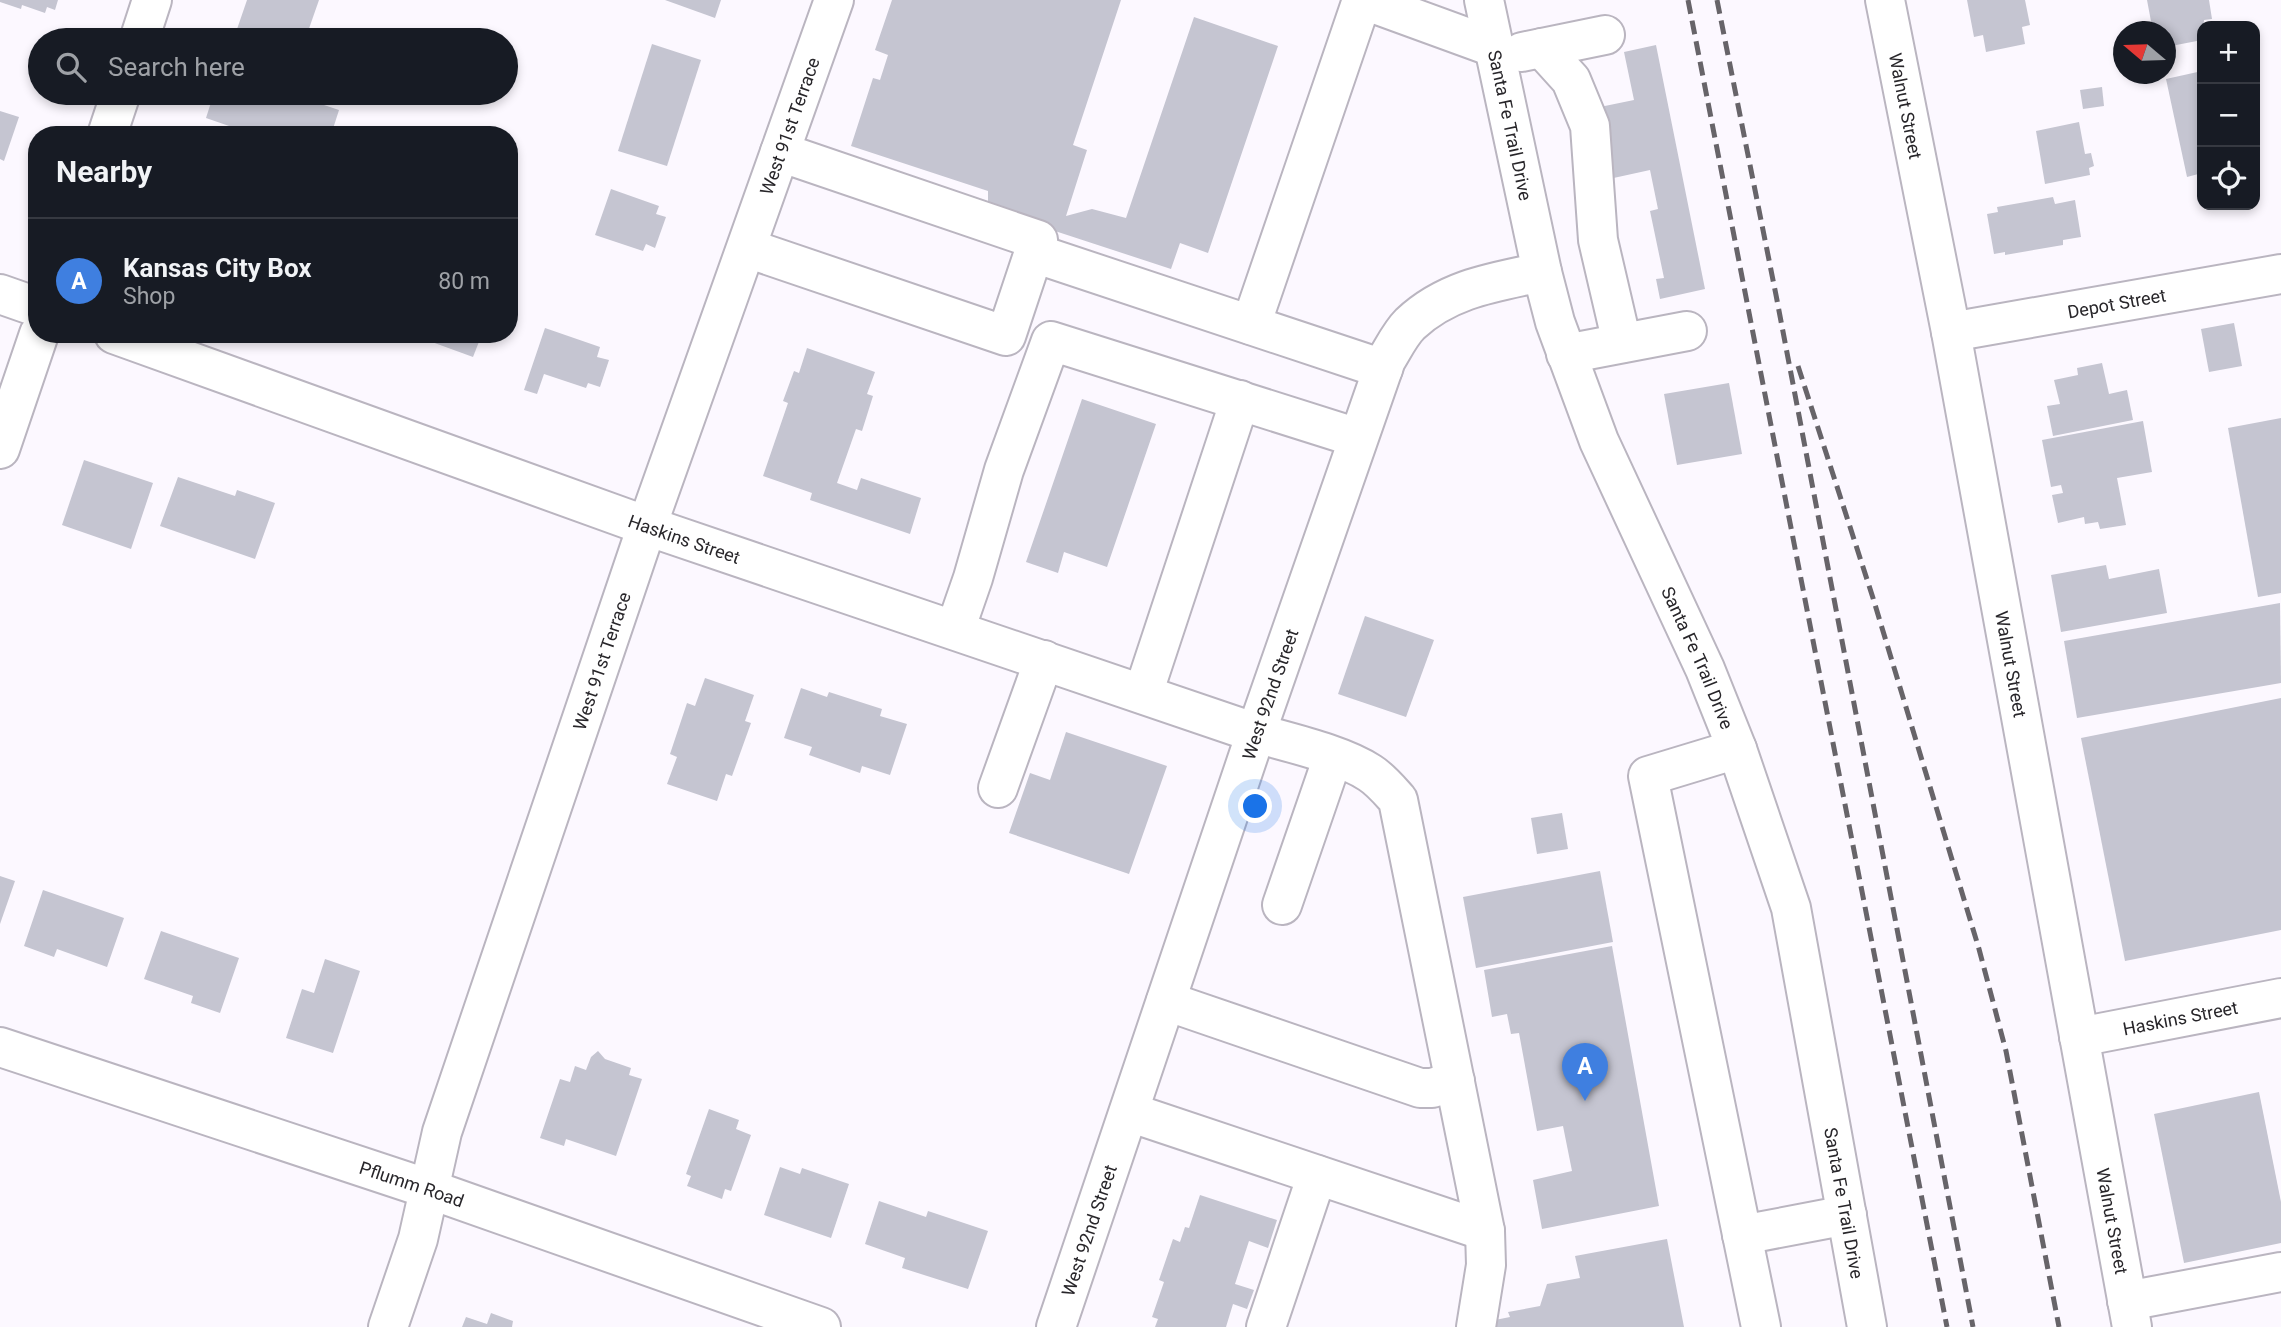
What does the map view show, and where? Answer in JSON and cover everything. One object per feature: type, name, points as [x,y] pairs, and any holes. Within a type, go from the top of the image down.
[{"type":"street","points":[[143,28],[152,0]]},
{"type":"street","name":"West 91st Terrace","points":[[388,1327],[418,1239],[442,1132],[648,526],[834,0]]},
{"type":"street","points":[[1251,325],[1363,0],[1495,52],[1542,48],[1605,35]]},
{"type":"street","name":"Santa Fe Trail Drive","points":[[1485,0],[1542,272],[1566,354],[1599,441],[1684,622],[1737,749],[1791,908],[1867,1327]]},
{"type":"street","name":"Walnut Street","points":[[1885,0],[1951,332],[2129,1314]]},
{"type":"street","points":[[1542,48],[1572,80],[1590,126],[1598,240],[1622,343]]},
{"type":"street","points":[[110,126],[117,105]]},
{"type":"street","points":[[747,248],[1006,337],[1038,240],[780,152]]},
{"type":"street","points":[[1034,253],[1383,369]]},
{"type":"street","name":"West 92nd Street","points":[[1056,1327],[1256,733],[1383,369],[1408,326],[1436,303],[1471,287],[1542,272]]},
{"type":"street","name":"Depot Street","points":[[1951,332],[2281,274]]},
{"type":"street","points":[[0,295],[28,304]]},
{"type":"street","points":[[1566,354],[1687,331]]},
{"type":"street","points":[[955,630],[1004,470],[1051,341],[1358,438]]},
{"type":"street","points":[[0,449],[36,343]]},
{"type":"street","name":"Haskins Street","points":[[139,343],[648,526],[1333,757],[1368,771],[1381,780],[1398,800],[1485,1231],[1486,1265],[1476,1327]]},
{"type":"street","points":[[1143,694],[1240,400]]},
{"type":"street","points":[[998,788],[1044,660]]},
{"type":"street","points":[[1737,749],[1648,776],[1761,1327]]},
{"type":"street","points":[[1282,905],[1333,757]]},
{"type":"street","name":"Haskins Street","points":[[2079,1037],[2281,998]]},
{"type":"street","points":[[1166,1001],[1420,1088],[1432,1088],[1455,1081]]},
{"type":"street","name":"Pflumm Road","points":[[0,1047],[429,1189],[821,1327]]},
{"type":"street","points":[[1129,1112],[1485,1231]]},
{"type":"street","points":[[1266,1327],[1317,1175]]},
{"type":"street","points":[[1742,1235],[1847,1215]]},
{"type":"street","points":[[2129,1314],[2281,1272]]},
{"type":"building","points":[[0,0],[58,0],[55,10],[47,7],[45,13],[22,5],[21,9]]},
{"type":"building","points":[[247,0],[319,0],[309,28],[237,28]]},
{"type":"building","points":[[665,0],[721,0],[715,18]]},
{"type":"building","points":[[892,0],[1121,0],[1073,145],[1087,150],[1066,216],[1092,209],[1126,218],[1194,17],[1278,46],[1208,253],[1180,243],[1171,269],[988,209],[988,191],[851,146],[873,78],[880,80],[888,55],[875,50]]},
{"type":"building","points":[[1967,0],[2025,0],[2030,25],[2022,27],[2025,44],[1986,52],[1983,35],[1974,37]]},
{"type":"building","points":[[2147,0],[2209,0],[2212,19],[2197,21],[2197,41],[2176,45],[2176,21],[2151,21]]},
{"type":"building","points":[[652,44],[701,60],[667,166],[618,151]]},
{"type":"building","points":[[1656,45],[1705,289],[1660,299],[1656,279],[1664,278],[1650,211],[1658,209],[1650,170],[1609,179],[1595,108],[1634,100],[1624,52]]},
{"type":"building","points":[[2197,72],[2197,174],[2187,177],[2167,84],[2176,84],[2176,77]]},
{"type":"building","points":[[2102,87],[2104,106],[2083,109],[2080,90]]},
{"type":"building","points":[[210,105],[324,105],[339,110],[334,126],[229,126],[206,118]]},
{"type":"building","points":[[0,111],[19,117],[4,161],[0,159]]},
{"type":"building","points":[[2079,122],[2085,154],[2091,153],[2094,166],[2089,168],[2090,175],[2045,184],[2036,131]]},
{"type":"building","points":[[611,189],[659,206],[656,214],[666,217],[655,248],[646,244],[643,251],[595,235]]},
{"type":"building","points":[[2053,197],[2055,204],[2075,200],[2081,237],[2063,240],[2063,245],[2005,255],[2005,252],[1994,254],[1987,214],[1998,212],[1997,207]]},
{"type":"building","points":[[2234,323],[2242,366],[2209,372],[2201,329]]},
{"type":"building","points":[[545,328],[600,347],[597,357],[609,360],[600,387],[588,383],[586,388],[544,374],[537,394],[524,390]]},
{"type":"building","points":[[435,343],[478,343],[473,357]]},
{"type":"building","points":[[807,348],[875,372],[867,394],[873,396],[862,431],[856,429],[837,483],[857,490],[861,478],[921,498],[910,534],[810,500],[812,493],[763,476],[788,403],[783,401],[794,371],[799,373]]},
{"type":"building","points":[[2102,363],[2109,394],[2127,390],[2133,420],[2053,436],[2047,406],[2060,404],[2054,380],[2078,375],[2077,368]]},
{"type":"building","points":[[1729,383],[1742,454],[1677,465],[1664,394]]},
{"type":"building","points":[[1082,399],[1156,424],[1107,567],[1064,552],[1058,573],[1026,562]]},
{"type":"building","points":[[2281,418],[2281,593],[2258,597],[2228,428]]},
{"type":"building","points":[[2143,421],[2152,472],[2117,478],[2126,525],[2100,529],[2098,522],[2085,524],[2084,517],[2058,523],[2052,495],[2063,493],[2061,485],[2051,487],[2042,440]]},
{"type":"building","points":[[84,460],[153,483],[131,549],[62,525]]},
{"type":"building","points":[[178,477],[235,496],[237,490],[275,503],[255,559],[160,526]]},
{"type":"building","points":[[2106,565],[2109,579],[2159,569],[2167,613],[2061,632],[2051,575]]},
{"type":"building","points":[[2280,603],[2281,683],[2077,718],[2064,641]]},
{"type":"building","points":[[1365,616],[1434,640],[1406,717],[1338,694]]},
{"type":"building","points":[[705,678],[754,695],[745,721],[751,723],[732,776],[726,774],[717,801],[667,784],[677,757],[670,754],[687,703],[695,706]]},
{"type":"building","points":[[801,688],[827,697],[829,692],[882,709],[880,716],[907,724],[890,775],[862,766],[860,773],[809,755],[812,747],[784,738]]},
{"type":"building","points":[[2281,698],[2281,930],[2125,961],[2081,738]]},
{"type":"building","points":[[1066,732],[1167,766],[1129,874],[1009,833],[1030,773],[1050,780]]},
{"type":"building","points":[[1562,813],[1568,849],[1537,854],[1531,818]]},
{"type":"building","points":[[1600,871],[1613,942],[1476,968],[1463,897]]},
{"type":"building","points":[[0,876],[15,881],[0,924]]},
{"type":"building","points":[[43,890],[124,918],[107,967],[57,949],[54,957],[24,946]]},
{"type":"building","points":[[161,931],[239,958],[220,1013],[191,1003],[193,996],[144,979]]},
{"type":"building","points":[[1612,946],[1659,1206],[1542,1229],[1533,1180],[1572,1171],[1563,1126],[1537,1131],[1519,1033],[1511,1034],[1507,1014],[1492,1017],[1484,970]]},
{"type":"building","points":[[325,959],[360,971],[333,1053],[286,1038],[302,989],[314,993]]},
{"type":"building","points":[[598,1051],[605,1059],[631,1068],[629,1075],[642,1079],[616,1156],[566,1139],[564,1146],[540,1138],[560,1079],[570,1082],[575,1066],[586,1070],[591,1057]]},
{"type":"building","points":[[2259,1092],[2281,1202],[2281,1243],[2184,1263],[2154,1114]]},
{"type":"building","points":[[709,1109],[739,1120],[736,1129],[751,1135],[731,1191],[725,1189],[722,1199],[687,1186],[691,1176],[686,1174]]},
{"type":"building","points":[[780,1167],[800,1174],[802,1168],[849,1184],[831,1238],[764,1215]]},
{"type":"building","points":[[1200,1195],[1277,1220],[1268,1248],[1249,1241],[1235,1284],[1254,1290],[1247,1309],[1233,1304],[1226,1327],[1155,1327],[1158,1319],[1152,1317],[1164,1282],[1159,1280],[1173,1239],[1180,1242],[1185,1227],[1189,1228]]},
{"type":"building","points":[[879,1201],[926,1217],[928,1211],[988,1231],[968,1289],[902,1268],[905,1258],[865,1244]]},
{"type":"building","points":[[1667,1239],[1684,1327],[1486,1327],[1485,1322],[1510,1317],[1508,1312],[1540,1306],[1547,1284],[1580,1278],[1575,1256]]},
{"type":"building","points":[[491,1313],[513,1321],[512,1327],[462,1327],[466,1317],[487,1324]]},
{"type":"railway","points":[[1688,0],[1947,1327]]},
{"type":"railway","points":[[1717,0],[1973,1327]]},
{"type":"railway","points":[[1798,366],[1873,598],[1979,949],[2006,1051],[2059,1327]]},
{"type":"place","name":"Kansas City Box","points":[[1585,1101]]}]
